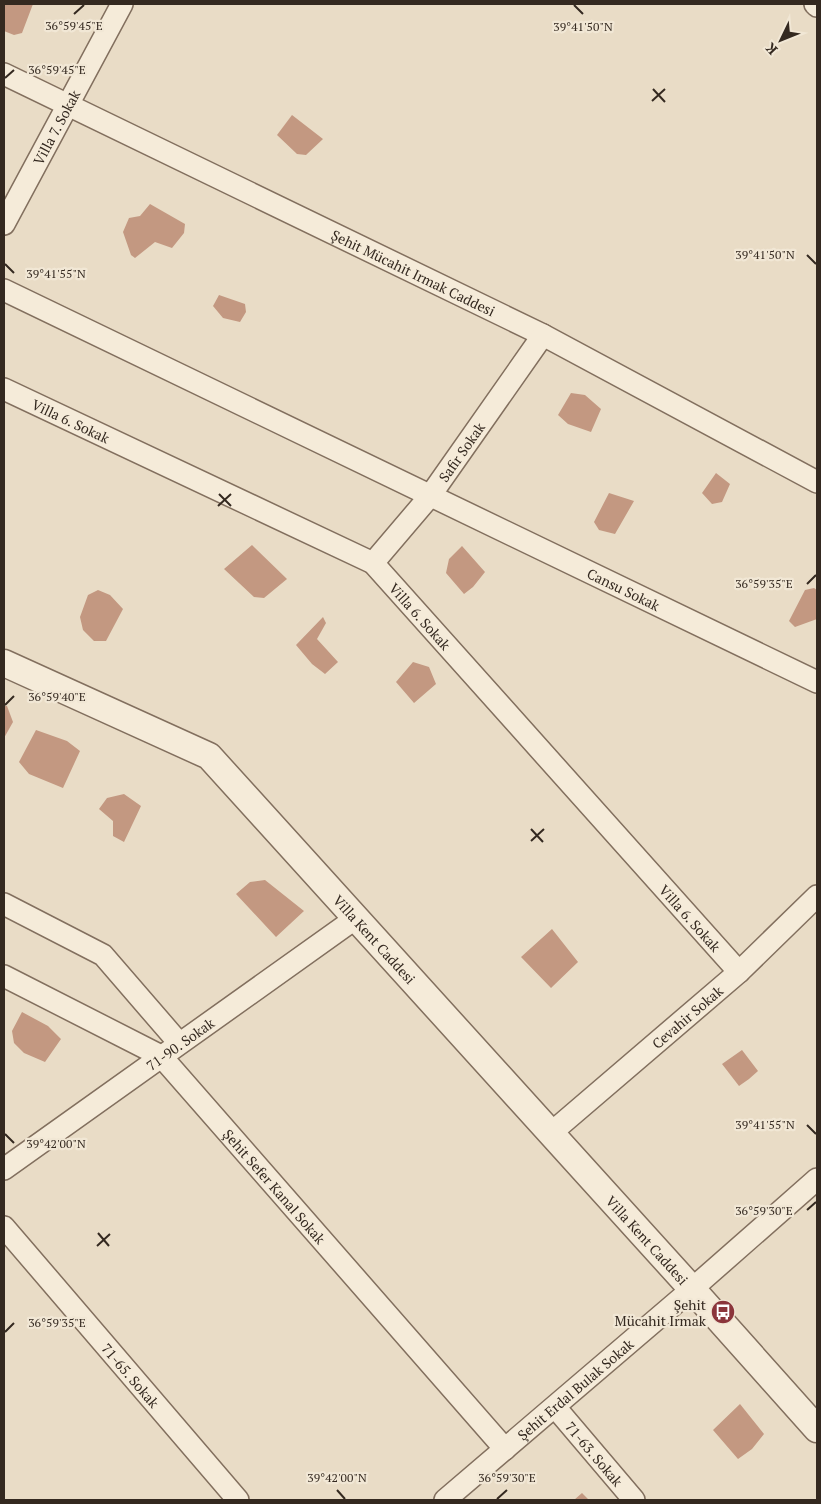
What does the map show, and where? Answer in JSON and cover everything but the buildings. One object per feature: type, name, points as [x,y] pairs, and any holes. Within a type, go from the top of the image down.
[{"type":"street","name":"Villa 7. Sokak","points":[[4,224],[122,4]]},
{"type":"street","name":"Şehit Mücahit Irmak Caddesi","points":[[4,74],[543,335],[817,482]]},
{"type":"street","points":[[4,290],[430,496]]},
{"type":"street","name":"Safir Sokak","points":[[373,563],[430,496],[543,335]]},
{"type":"street","name":"Villa 6. Sokak","points":[[4,389],[373,563],[739,972]]},
{"type":"street","name":"Cansu Sokak","points":[[430,496],[817,682]]},
{"type":"street","name":"Villa Kent Caddesi","points":[[4,663],[209,756],[817,1429]]},
{"type":"street","name":"Cevahir Sokak","points":[[551,1133],[739,972],[817,896]]},
{"type":"street","points":[[4,904],[103,955],[179,1043]]},
{"type":"street","name":"71-90. Sokak","points":[[4,1169],[356,918]]},
{"type":"street","name":"Şehit Sefer Kanal Sokak","points":[[4,976],[161,1056],[504,1449]]},
{"type":"street","name":"Şehit Erdal Bulak Sokak","points":[[445,1500],[692,1289],[817,1179]]},
{"type":"street","name":"71-65. Sokak","points":[[4,1227],[238,1500]]},
{"type":"street","name":"71-63. Sokak","points":[[555,1407],[634,1500]]},
{"type":"place","name":"Şehit Mücahit Irmak","points":[[723,1312]]}]
